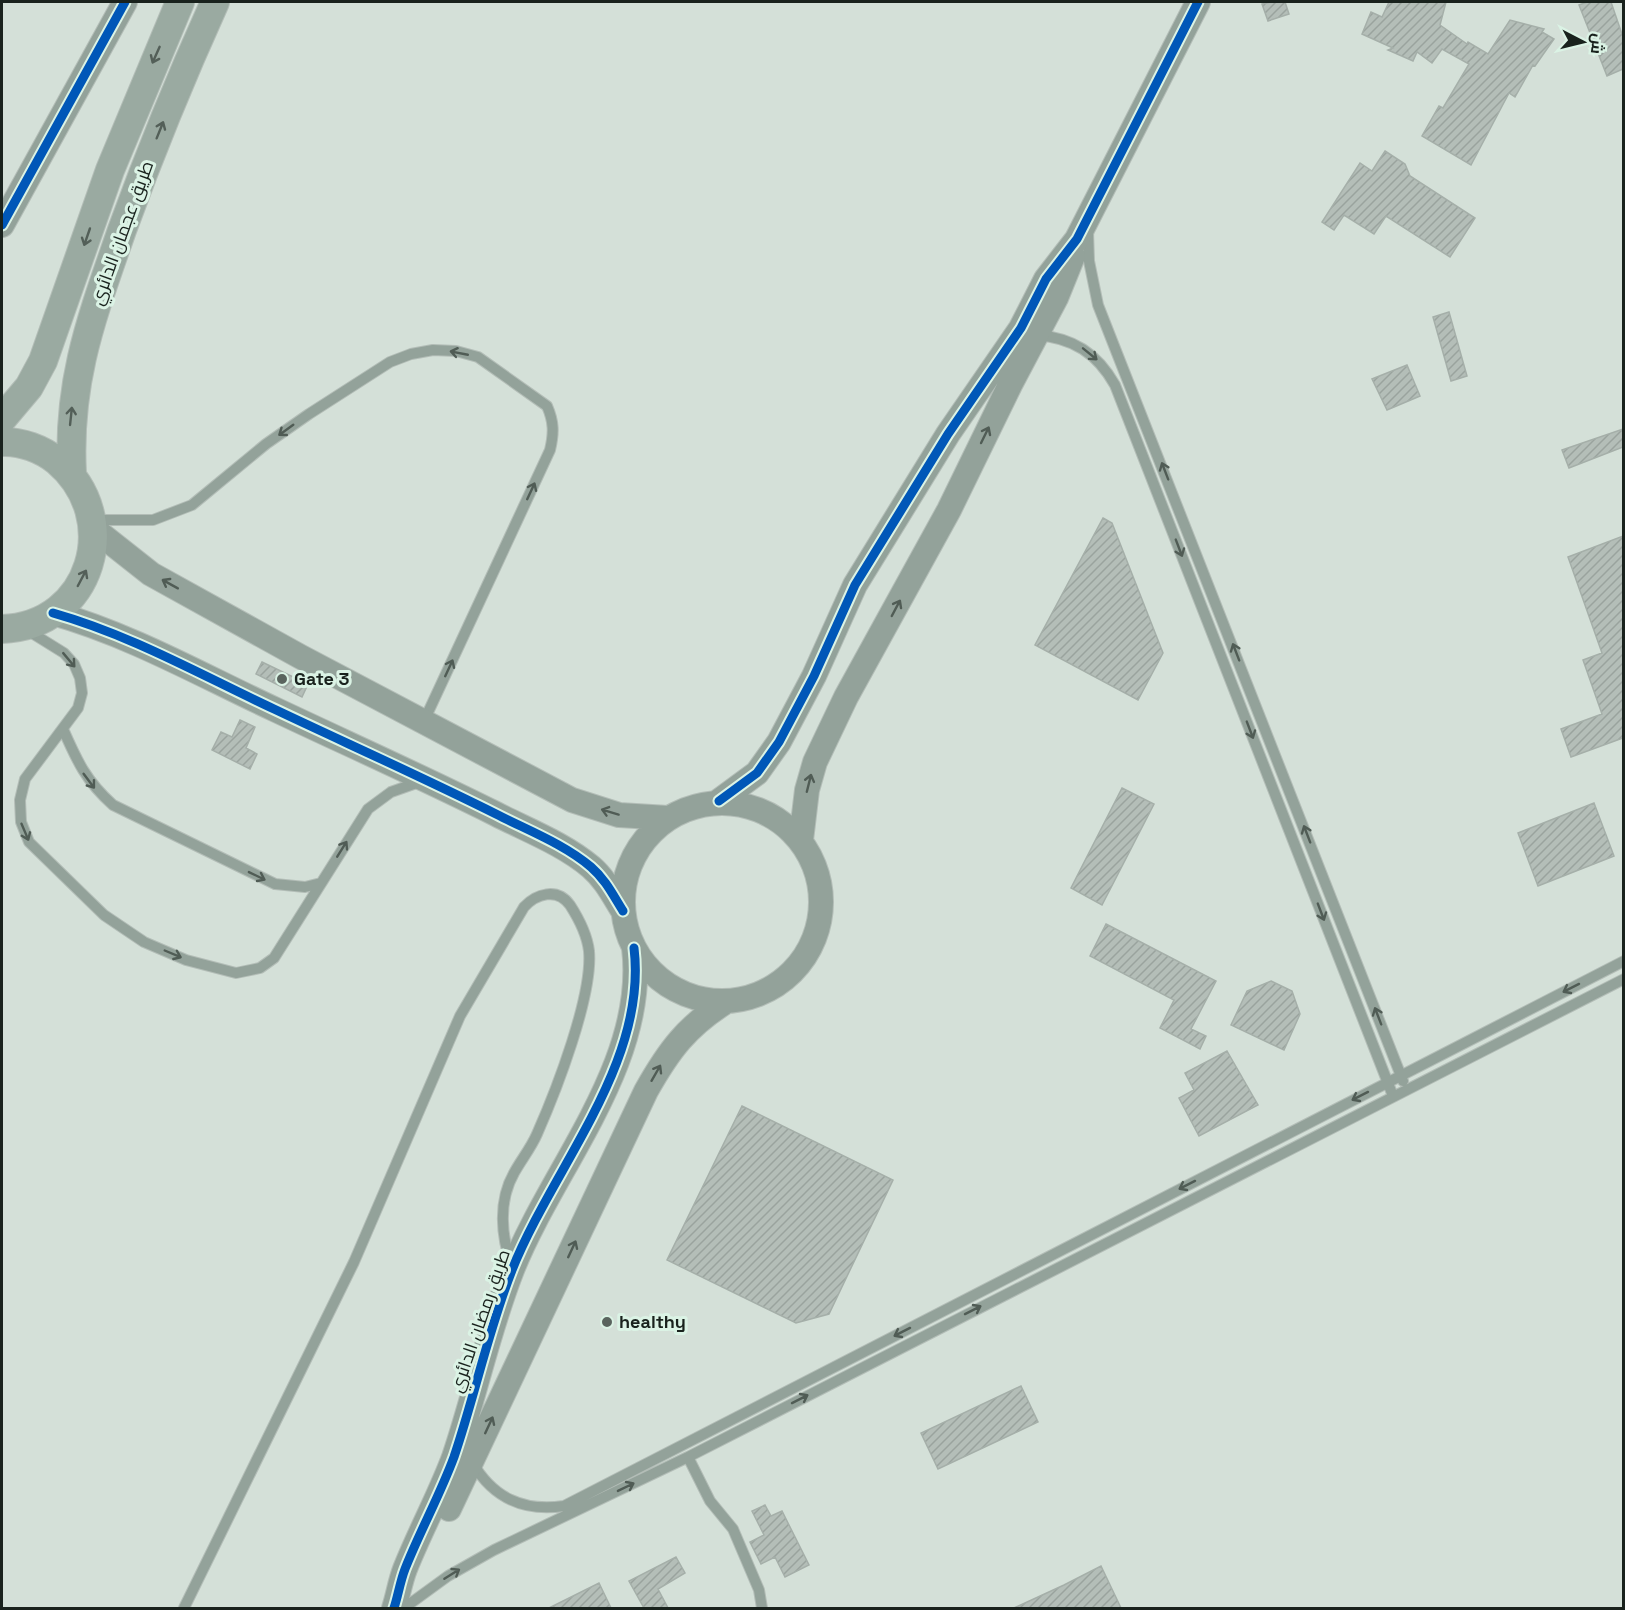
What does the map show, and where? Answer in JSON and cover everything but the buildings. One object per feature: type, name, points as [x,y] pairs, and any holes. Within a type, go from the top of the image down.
[{"type":"main road","name":"طريق عجمان الدائري","points":[[2,419],[29,387],[43,361],[110,170],[180,2]]},
{"type":"main road","name":"طريق عجمان الدائري","points":[[72,474],[70,430],[86,336],[143,173],[215,2]]},
{"type":"main road","points":[[2,442],[12,441],[45,452],[72,474],[86,495],[93,524],[92,553],[84,576],[71,597],[53,613],[11,628]]},
{"type":"street","points":[[2,225],[125,2]]},
{"type":"street","points":[[801,840],[807,790],[815,762],[846,697],[949,510],[1065,279],[1077,239],[1198,2]]},
{"type":"street","points":[[719,801],[757,773],[780,742],[814,676],[855,585],[948,434],[1021,328],[1050,273],[1077,239]]},
{"type":"street","points":[[93,524],[151,574],[196,598],[250,648],[358,704],[418,718],[572,800],[619,815],[668,818]]},
{"type":"street","points":[[53,613],[86,622],[160,653],[218,667],[281,694],[348,726],[386,759],[573,854],[606,882],[623,911],[633,948],[650,971],[673,989],[699,999],[728,1001],[758,995],[784,980],[805,957],[818,928],[822,898],[815,867],[801,840],[778,819],[750,806],[719,801],[692,806],[668,818],[647,836],[632,858],[624,884],[623,911]]},
{"type":"street","points":[[160,653],[204,689],[267,723],[348,757],[386,759]]},
{"type":"street","name":"طريق رمضان الدائري","points":[[398,1608],[405,1568],[454,1456],[513,1269],[538,1215],[611,1076],[622,1047],[634,1002],[636,972],[633,948]]},
{"type":"street","points":[[398,1608],[420,1572],[646,1091],[666,1056],[687,1031],[728,1001]]},
{"type":"lane","points":[[1089,216],[1089,261],[1098,305],[1407,1090]]},
{"type":"lane","points":[[1036,335],[1056,336],[1075,343],[1092,354],[1116,385],[1393,1096]]},
{"type":"lane","points":[[93,524],[153,520],[192,505],[266,444],[390,362],[411,354],[433,350],[456,351],[478,357],[547,406],[552,418],[554,435],[550,450],[418,718]]},
{"type":"lane","points":[[11,628],[64,653],[74,664],[80,678],[82,693],[78,708],[25,779],[20,800],[21,822],[29,842],[95,907],[144,942],[186,960],[236,973],[260,968],[274,958],[368,808],[391,792],[427,780]]},
{"type":"lane","points":[[63,729],[83,773],[95,789],[113,805],[275,884],[305,887],[321,883]]},
{"type":"lane","points":[[184,1608],[354,1262],[470,996],[524,907],[532,898],[544,894],[557,895],[568,902],[582,925],[589,950],[588,976],[554,1094],[533,1142],[514,1173],[507,1191],[503,1233],[513,1269]]},
{"type":"lane","points":[[472,1461],[481,1477],[494,1491],[509,1501],[527,1507],[546,1509],[564,1506],[1623,962]]},
{"type":"lane","points":[[398,1608],[471,1563],[688,1457],[1623,979]]},
{"type":"lane","points":[[688,1457],[710,1501],[733,1529],[757,1582],[762,1608]]},
{"type":"cycle path","points":[[2,225],[125,2]]},
{"type":"cycle path","points":[[719,801],[757,773],[779,742],[814,676],[855,585],[948,434],[1021,328],[1046,279],[1077,239],[1198,2]]},
{"type":"cycle path","points":[[53,613],[110,632],[165,656],[545,838],[569,851],[591,867],[605,882],[623,911]]},
{"type":"cycle path","points":[[394,1608],[405,1569],[454,1457],[512,1270],[530,1231],[594,1114],[627,1032],[634,991],[634,948]]},
{"type":"place","name":"Gate 3","points":[[282,679]]},
{"type":"place","name":"healthy","points":[[607,1322]]}]
